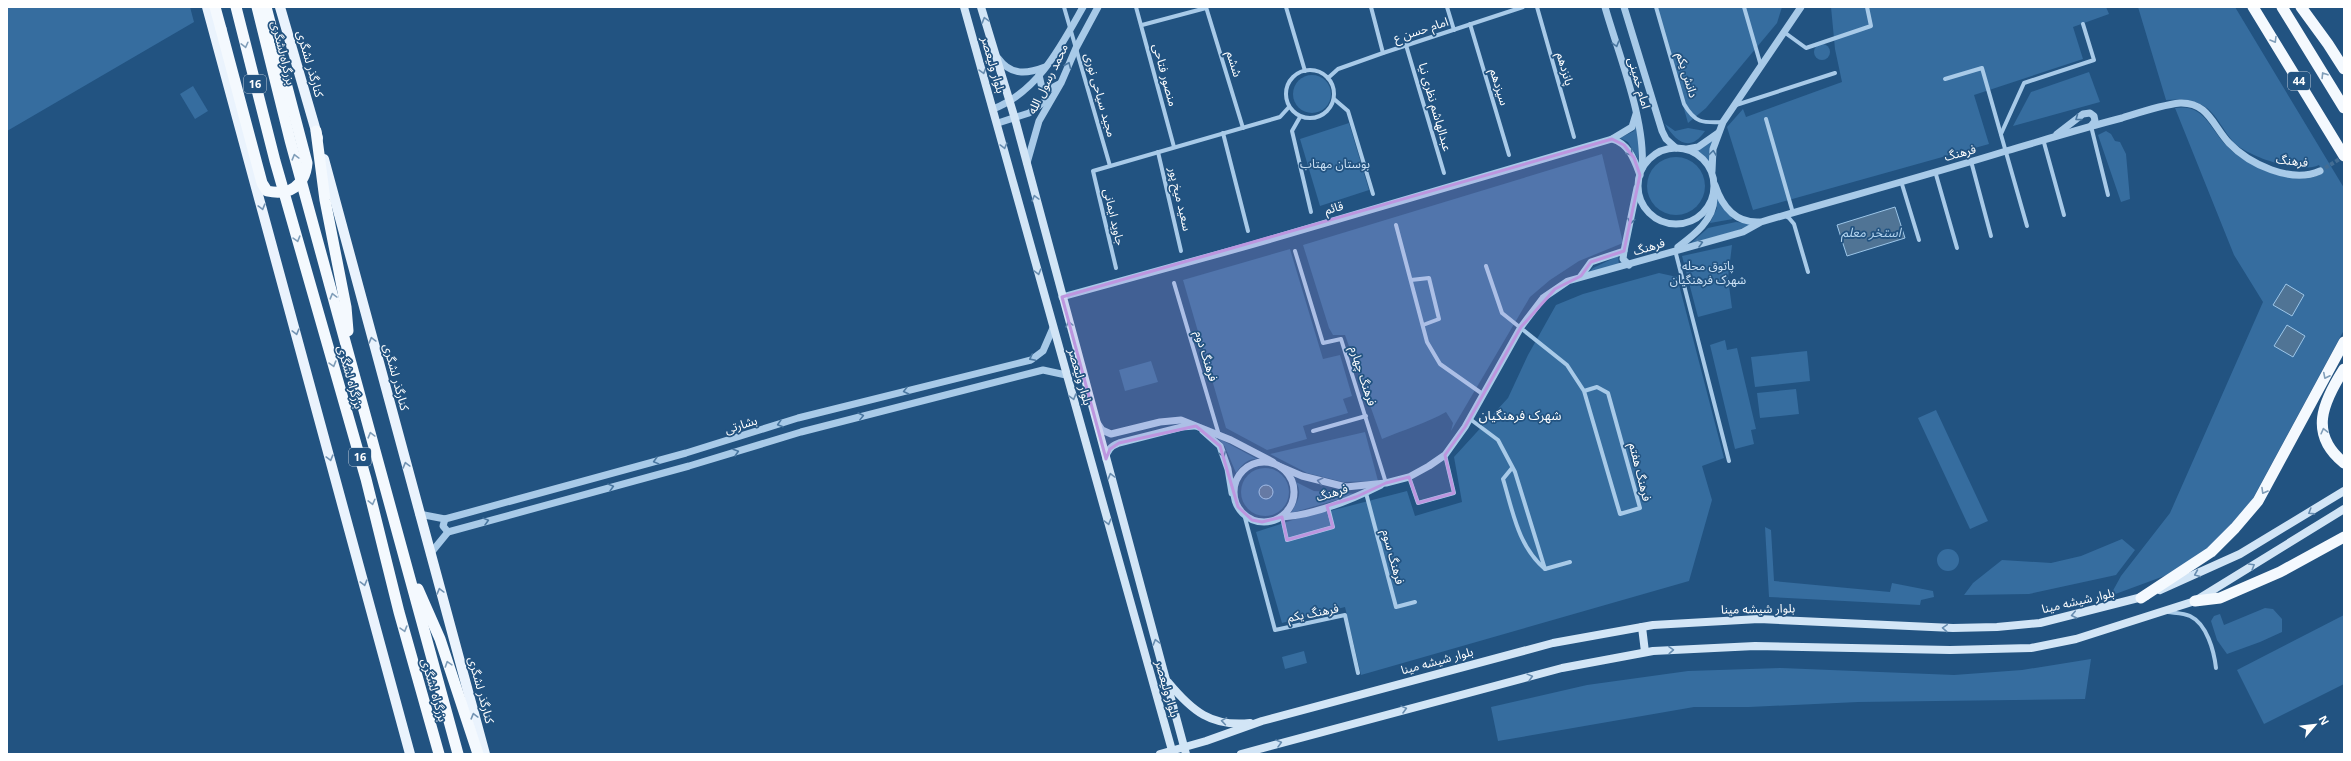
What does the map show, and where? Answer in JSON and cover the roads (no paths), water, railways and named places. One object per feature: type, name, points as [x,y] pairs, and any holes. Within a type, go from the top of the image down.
[{"type":"highway","points":[[215,7],[262,183],[267,191],[277,193],[289,191],[300,185],[306,174],[307,163],[266,7]]},
{"type":"highway","name":"بزرگراه لشگری","points":[[236,7],[275,161],[366,479],[399,612],[439,754]]},
{"type":"highway","name":"بزرگراه لشگری","points":[[258,7],[290,140],[350,355],[402,554],[458,754]]},
{"type":"highway","name":"44","points":[[2253,7],[2342,152]]},
{"type":"highway","name":"44","points":[[2282,7],[2344,108]]},
{"type":"highway","points":[[2301,7],[2344,69]]},
{"type":"highway","points":[[316,131],[325,200],[346,307],[350,355]]},
{"type":"highway","points":[[2342,152],[2344,160]]},
{"type":"highway","points":[[2141,598],[2211,552],[2258,502],[2344,342]]},
{"type":"highway","points":[[2344,369],[2323,406],[2321,422],[2331,453],[2344,463]]},
{"type":"highway","points":[[2195,601],[2220,598],[2274,575],[2344,537]]},
{"type":"highway","points":[[402,554],[440,639],[478,754]]},
{"type":"main road","points":[[207,7],[410,754]]},
{"type":"main road","name":"کنارگذر لشگری","points":[[280,7],[316,131],[484,754]]},
{"type":"main road","name":"بلوار ولیعصر","points":[[964,7],[998,123],[1066,375],[1092,463],[1172,752]]},
{"type":"main road","name":"بلوار ولیعصر","points":[[981,7],[1015,119],[1026,165],[1186,751]]},
{"type":"main road","points":[[1083,431],[1090,435],[1094,434],[1098,429]]},
{"type":"main road","points":[[1092,463],[1098,456],[1106,459]]},
{"type":"main road","name":"بلوار شیشه مینا","points":[[1160,754],[1186,751],[1262,721],[1553,642],[1642,627],[1759,619],[1952,628],[1997,627],[2040,623],[2141,598],[2240,554],[2344,491]]},
{"type":"main road","points":[[1241,754],[1562,668],[1645,652],[1755,646],[1950,650],[2031,648],[2076,639],[2195,601],[2344,509]]},
{"type":"main road","points":[[1642,627],[1645,652]]},
{"type":"main road","points":[[1167,681],[1194,710],[1206,717],[1222,722],[1262,721]]},
{"type":"street","name":"مجید سیاحی نوری","points":[[1064,7],[1110,166]]},
{"type":"street","name":"محمد رسول الله","points":[[993,109],[1009,103],[1020,94],[1047,66],[1082,7]]},
{"type":"street","name":"محمد رسول الله","points":[[1026,165],[1039,121],[1061,83],[1076,48],[1098,7]]},
{"type":"street","name":"منصور فتاحی","points":[[1136,7],[1174,148]]},
{"type":"street","points":[[1142,25],[1206,7]]},
{"type":"street","name":"ششم","points":[[1206,7],[1243,128]]},
{"type":"street","points":[[1286,7],[1305,71]]},
{"type":"street","points":[[1370,7],[1384,53]]},
{"type":"street","points":[[1447,7],[1454,30]]},
{"type":"street","name":"امام حسن ع","points":[[1328,78],[1338,69],[1523,7]]},
{"type":"street","name":"پانزدهم","points":[[1537,7],[1574,137]]},
{"type":"street","name":"امام خمینی","points":[[1605,7],[1636,114],[1642,143],[1641,171]]},
{"type":"street","name":"امام خمینی","points":[[1624,7],[1662,131],[1671,144],[1677,148]]},
{"type":"street","name":"دانش یکم","points":[[1656,7],[1684,104],[1690,114],[1697,120],[1706,123],[1723,122]]},
{"type":"street","points":[[1744,7],[1761,67]]},
{"type":"street","points":[[1729,461],[1675,250],[1707,220],[1713,206],[1713,149],[1718,132],[1723,122],[1736,105],[1801,7]]},
{"type":"street","points":[[1784,32],[1806,48],[1871,26],[1867,7]]},
{"type":"street","name":"سیزدهم","points":[[1470,24],[1509,155]]},
{"type":"street","points":[[2001,134],[2024,83],[2094,60],[2083,24]]},
{"type":"street","name":"عبدالهاشم نظری نیا","points":[[1406,45],[1444,173]]},
{"type":"street","points":[[995,54],[1002,64],[1013,71],[1028,73],[1047,66]]},
{"type":"street","points":[[1945,78],[1982,68],[2027,226]]},
{"type":"street","points":[[1305,71],[1317,71],[1328,78],[1332,84],[1334,99],[1332,106],[1321,116],[1307,119],[1300,117],[1289,107],[1286,100],[1288,85],[1298,74],[1305,71]]},
{"type":"street","points":[[1736,105],[1836,73]]},
{"type":"street","points":[[1039,74],[1042,88],[1048,90],[1061,83]]},
{"type":"street","points":[[998,123],[1015,119],[1038,108],[1061,83]]},
{"type":"street","points":[[1334,99],[1348,111],[1374,194]]},
{"type":"street","name":"فرهنگ","points":[[1094,415],[1102,430],[1107,434],[1160,422],[1181,420],[1232,440],[1281,467],[1302,476],[1346,487],[1386,483],[1409,477],[1445,455],[1470,419],[1521,327],[1543,298],[1555,289],[1582,276],[1596,275],[1675,250],[1743,232],[1762,222],[1901,180],[2167,105],[2189,104],[2198,106],[2207,113],[2229,142],[2241,152],[2266,168],[2297,175],[2313,174],[2320,171]]},
{"type":"street","points":[[1110,166],[1280,117],[1289,107]]},
{"type":"street","points":[[2054,136],[2083,114],[2090,113],[2094,116],[2095,121],[2091,126],[2108,194]]},
{"type":"street","name":"قائم","points":[[1062,297],[1251,245],[1612,139],[1632,127],[1636,114]]},
{"type":"street","points":[[1300,117],[1292,131],[1311,212]]},
{"type":"street","points":[[1766,119],[1793,213]]},
{"type":"street","points":[[1629,265],[1623,258],[1641,171],[1652,156],[1660,151],[1677,148],[1687,149],[1698,147],[1718,132]]},
{"type":"street","points":[[1223,133],[1248,231]]},
{"type":"street","points":[[1612,139],[1618,141],[1630,151],[1641,171]]},
{"type":"street","points":[[2043,139],[2064,215]]},
{"type":"street","points":[[1687,149],[1703,159],[1713,177],[1719,196],[1736,218],[1744,221],[1762,222]]},
{"type":"street","name":"سعید میخ پور","points":[[1158,152],[1182,251]]},
{"type":"street","points":[[1971,161],[1991,236]]},
{"type":"street","name":"جاوید ایمانی","points":[[1110,166],[1093,171],[1116,268]]},
{"type":"street","points":[[1935,170],[1957,248]]},
{"type":"street","points":[[1901,180],[1919,240]]},
{"type":"street","points":[[1638,183],[1640,198],[1650,213],[1658,219],[1676,223],[1685,222],[1701,214],[1707,207],[1714,190]]},
{"type":"street","points":[[1784,215],[1790,218],[1794,224],[1808,272]]},
{"type":"street","points":[[1396,225],[1427,342],[1440,364],[1484,394]]},
{"type":"street","name":"فرهنگ چهارم","points":[[1295,251],[1323,343],[1341,339],[1386,483]]},
{"type":"street","points":[[1582,276],[1591,262],[1624,251]]},
{"type":"street","name":"فرهنگ هفتم","points":[[1486,266],[1502,313],[1567,365],[1584,391],[1620,514],[1640,508],[1608,393],[1597,387],[1584,391]]},
{"type":"street","points":[[1411,280],[1429,278],[1439,319],[1423,325]]},
{"type":"street","name":"فرهنگ دوم","points":[[1174,283],[1219,436]]},
{"type":"street","name":"بشارتی","points":[[419,514],[445,519],[686,453],[798,418],[1031,360],[1043,351],[1053,328]]},
{"type":"street","name":"بشارتی","points":[[448,532],[689,466],[801,432],[1043,370],[1066,375]]},
{"type":"street","points":[[1313,431],[1366,416]]},
{"type":"street","points":[[1470,419],[1498,440],[1512,468],[1531,518],[1545,569]]},
{"type":"street","points":[[1106,459],[1106,453],[1119,443],[1182,427],[1196,426],[1220,446],[1228,469],[1231,489],[1244,514]]},
{"type":"street","points":[[686,453],[689,466]]},
{"type":"street","points":[[1409,477],[1418,503],[1454,493],[1445,455]]},
{"type":"street","points":[[1235,499],[1234,489],[1242,471],[1260,462],[1273,462]]},
{"type":"street","name":"فرهنگ","points":[[1281,467],[1293,482],[1294,492],[1291,506],[1282,517]]},
{"type":"street","points":[[1512,468],[1503,479],[1524,545],[1533,559],[1545,569]]},
{"type":"street","name":"فرهنگ","points":[[1244,514],[1252,520],[1262,522],[1272,521],[1282,517],[1296,516],[1366,493],[1386,483]]},
{"type":"street","name":"فرهنگ سوم","points":[[1366,493],[1396,607],[1415,602]]},
{"type":"street","points":[[1282,517],[1287,540],[1333,527],[1327,506]]},
{"type":"street","name":"فرهنگ یکم","points":[[1244,514],[1275,630],[1344,615],[1358,673]]},
{"type":"street","points":[[430,554],[448,532],[443,526],[445,519]]},
{"type":"street","points":[[1545,569],[1570,562]]},
{"type":"street","points":[[2162,612],[2190,616],[2202,627],[2215,658],[2216,668]]},
{"type":"water","name":"استخر معلم","points":[[1895,207],[1905,238],[1847,256],[1837,225]]},
{"type":"water","points":[[2286,284],[2304,295],[2292,316],[2273,305]]},
{"type":"water","points":[[2287,325],[2305,336],[2293,357],[2274,346]]},
{"type":"water","points":[[1266,485],[1271,487],[1273,492],[1271,497],[1266,499],[1261,497],[1259,492],[1261,487]]},
{"type":"tunnel","points":[[2320,171],[2343,157]]},
{"type":"district","name":"شهرک فرهنگیان","points":[[1520,415]]},
{"type":"park label","name":"بوستان مهتاب","points":[[1335,164]]},
{"type":"park label","name":"پاتوق محله شهرک فرهنگیان","points":[[1708,273]]}]
